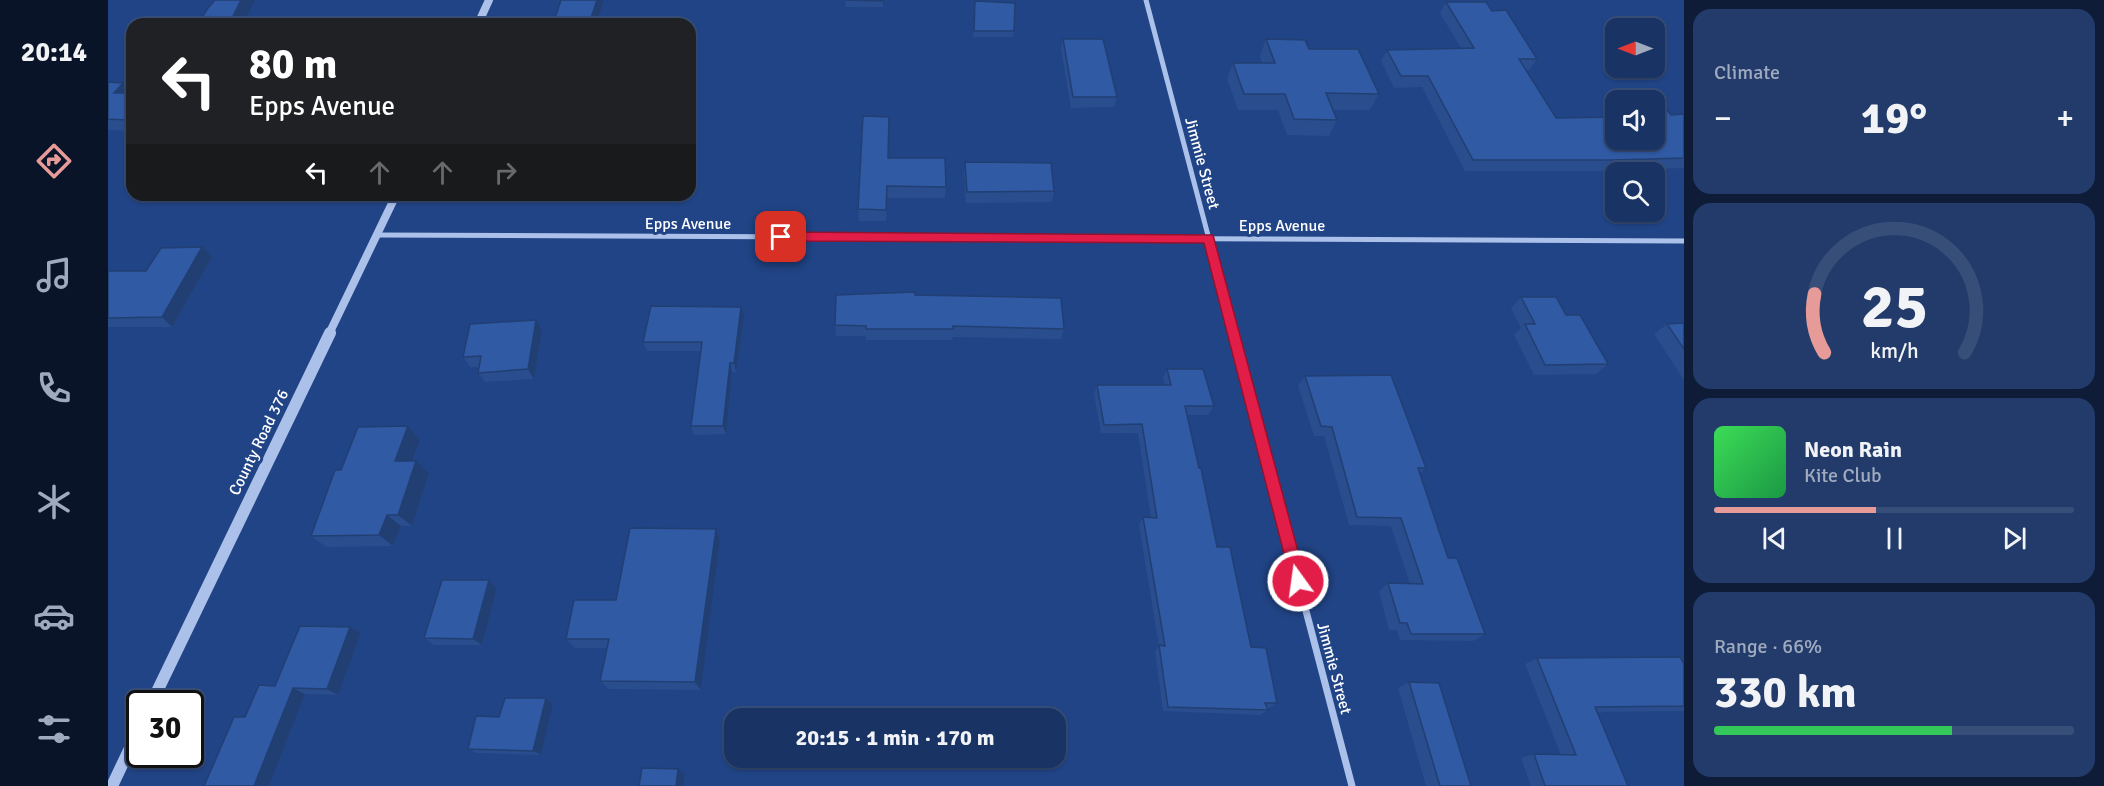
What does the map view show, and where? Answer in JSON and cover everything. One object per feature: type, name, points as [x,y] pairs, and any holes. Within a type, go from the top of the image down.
[{"type":"street","points":[[481,18],[489,0]]},
{"type":"street","name":"Jimmie Street","points":[[1146,0],[1352,786]]},
{"type":"street","name":"County Road 376","points":[[158,690],[393,201]]},
{"type":"street","name":"Epps Avenue","points":[[377,235],[1684,241]]},
{"type":"street","points":[[112,786],[126,756]]},
{"type":"building","points":[[215,0],[241,0],[232,18],[202,18]]},
{"type":"building","points":[[561,0],[597,0],[591,18],[555,18]]},
{"type":"building","points":[[975,1],[1015,3],[1014,31],[974,31]]},
{"type":"building","points":[[1446,2],[1486,2],[1492,11],[1506,10],[1537,59],[1519,59],[1556,118],[1605,117],[1605,150],[1665,150],[1665,107],[1671,115],[1684,114],[1684,158],[1473,160],[1428,76],[1401,76],[1387,50],[1474,48]]},
{"type":"building","points":[[1063,39],[1103,39],[1117,97],[1073,97]]},
{"type":"building","points":[[1266,39],[1305,40],[1309,49],[1358,49],[1379,94],[1326,93],[1337,120],[1294,119],[1285,94],[1244,94],[1233,63],[1275,63]]},
{"type":"building","points":[[108,82],[123,83],[114,93],[126,93],[126,120],[108,119]]},
{"type":"building","points":[[863,116],[889,117],[888,158],[945,158],[946,187],[887,186],[886,210],[858,209]]},
{"type":"building","points":[[965,162],[1051,163],[1054,191],[967,192]]},
{"type":"building","points":[[202,247],[162,317],[108,318],[108,271],[146,271],[161,248]]},
{"type":"building","points":[[915,292],[915,295],[1061,298],[1064,329],[953,326],[953,329],[866,329],[866,326],[835,325],[836,295]]},
{"type":"building","points":[[1521,297],[1556,297],[1566,315],[1580,315],[1608,364],[1545,365],[1525,324],[1535,324]]},
{"type":"building","points":[[651,306],[741,307],[734,363],[730,363],[723,426],[691,426],[702,342],[643,342]]},
{"type":"building","points":[[536,320],[528,369],[478,373],[481,356],[463,357],[470,324]]},
{"type":"building","points":[[1684,323],[1684,349],[1667,324]]},
{"type":"building","points":[[1167,369],[1203,369],[1214,406],[1185,406],[1199,468],[1201,468],[1217,547],[1230,547],[1251,647],[1266,648],[1277,703],[1265,703],[1268,710],[1168,707],[1159,645],[1165,646],[1143,517],[1157,518],[1142,424],[1104,425],[1097,385],[1171,385]]},
{"type":"building","points":[[1391,375],[1426,468],[1418,468],[1448,558],[1457,558],[1485,634],[1411,634],[1407,623],[1400,623],[1388,583],[1423,584],[1401,518],[1357,517],[1332,427],[1321,426],[1305,376]]},
{"type":"building","points":[[408,426],[395,461],[416,461],[398,515],[387,515],[379,535],[311,536],[335,470],[341,470],[358,427]]},
{"type":"building","points":[[630,528],[716,529],[695,682],[600,681],[609,639],[566,639],[574,600],[616,600]]},
{"type":"building","points":[[442,580],[489,580],[473,639],[424,638]]},
{"type":"building","points":[[300,626],[350,627],[327,689],[293,688],[254,786],[204,786],[234,717],[245,717],[259,685],[275,686]]},
{"type":"building","points":[[1680,657],[1684,664],[1684,706],[1595,707],[1628,786],[1545,786],[1534,754],[1576,755],[1537,658]]},
{"type":"building","points":[[1409,682],[1439,683],[1471,786],[1440,786]]},
{"type":"building","points":[[505,698],[546,698],[533,751],[468,749],[476,716],[499,717]]},
{"type":"building","points":[[642,768],[678,769],[676,786],[639,786]]},
{"type":"route","points":[[781,237],[1209,238],[1298,581]]}]
